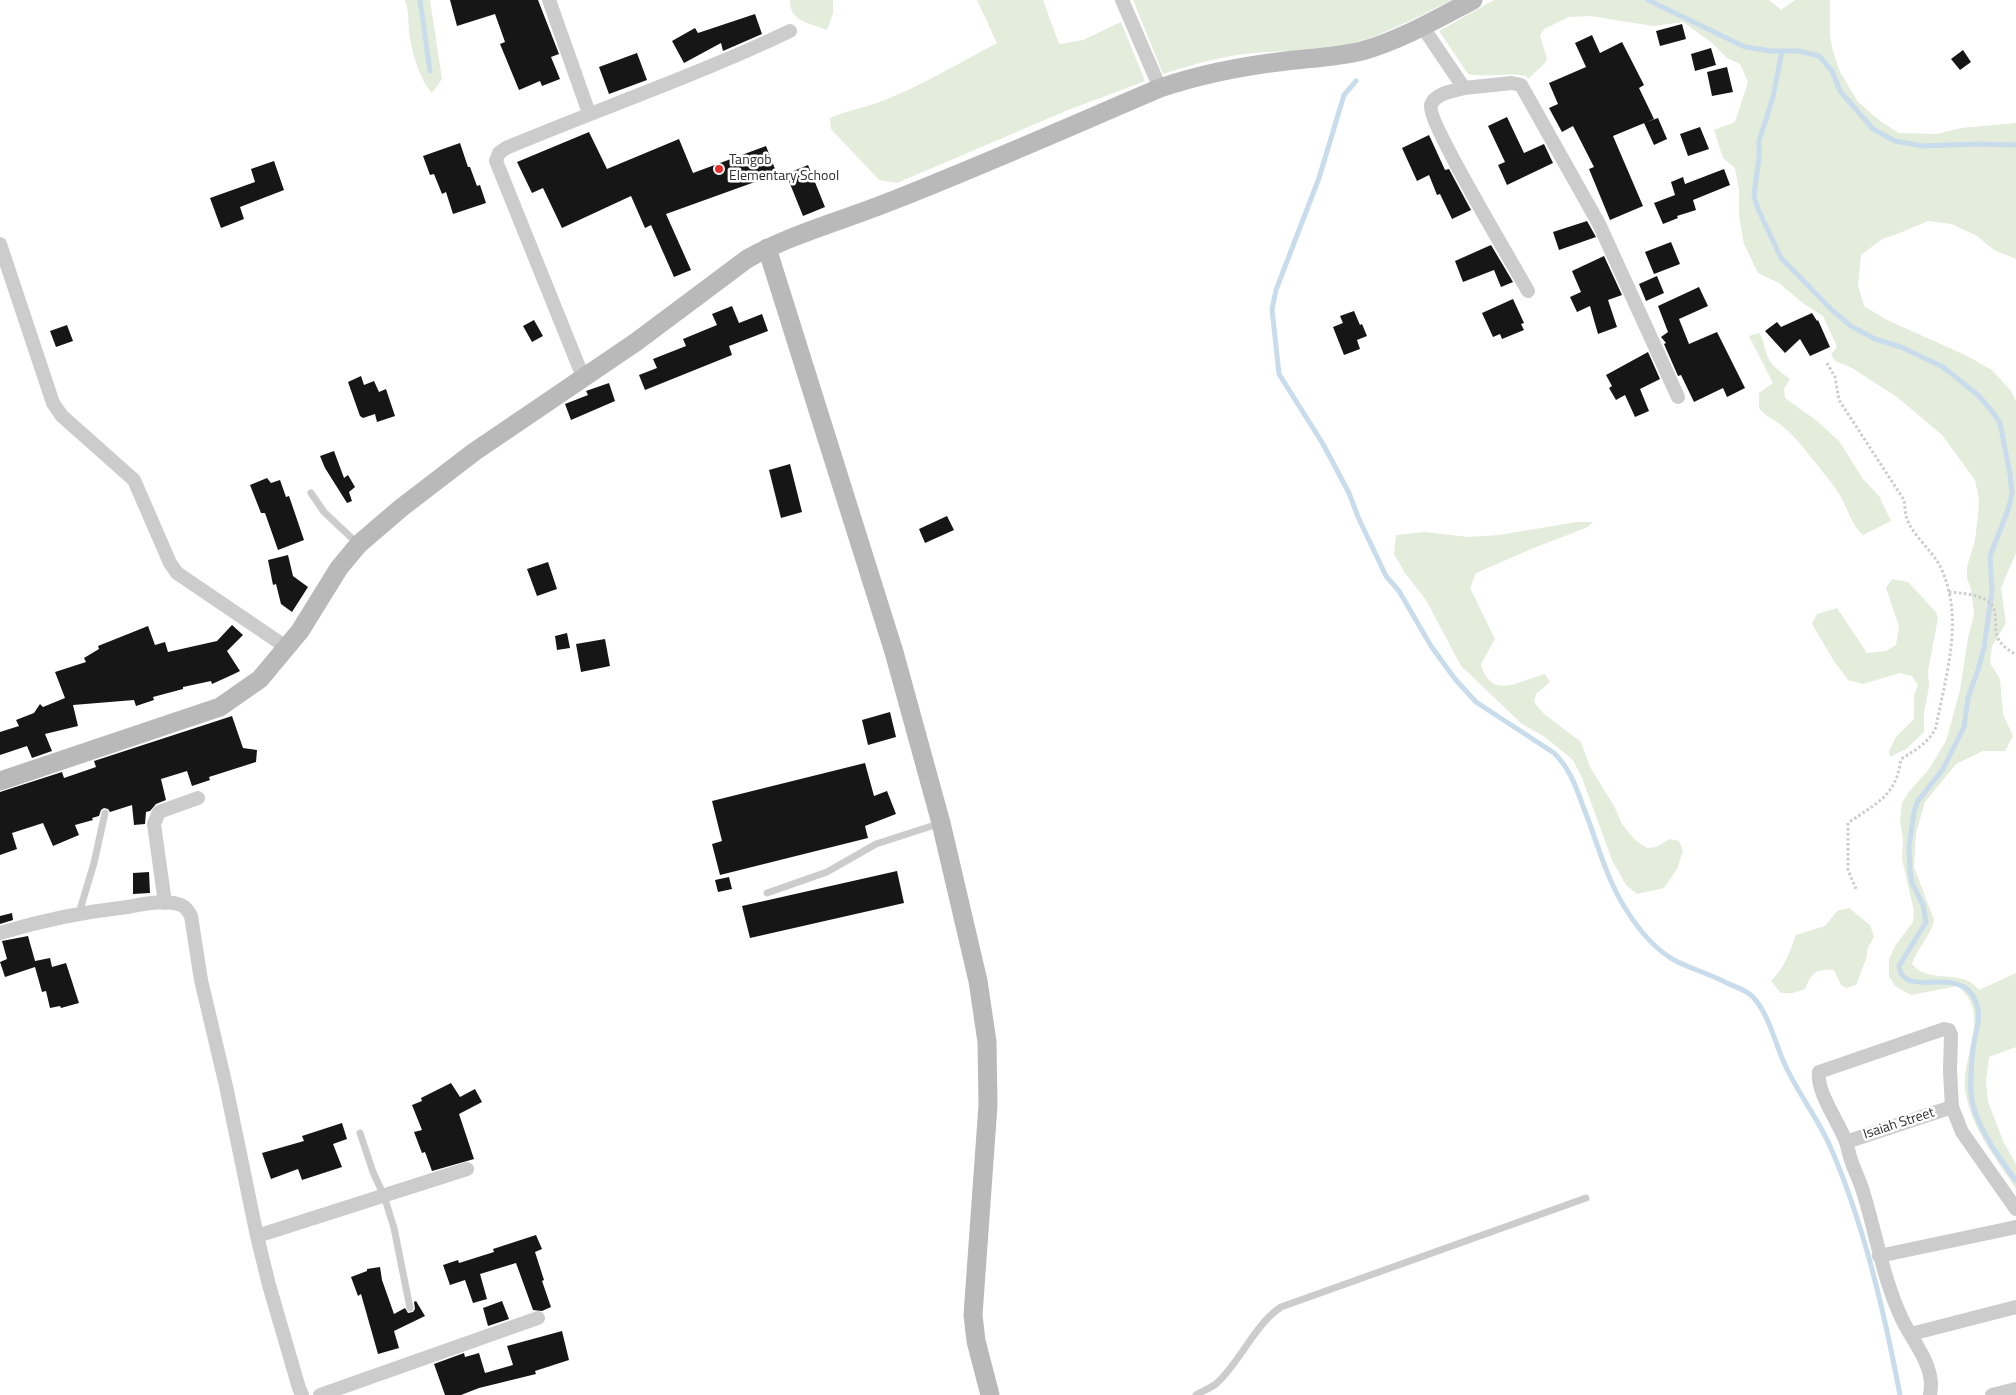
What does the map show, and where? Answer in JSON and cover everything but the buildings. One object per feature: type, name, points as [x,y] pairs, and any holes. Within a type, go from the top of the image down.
[{"type":"street","points":[[549,0],[589,113]]},
{"type":"street","points":[[1122,0],[1160,88]]},
{"type":"street","points":[[0,780],[220,707],[240,694],[260,678],[300,631],[339,568],[359,544],[401,508],[474,452],[583,376],[636,342],[747,260],[767,248],[786,239],[895,200],[1160,88],[1193,76],[1241,67],[1326,58],[1362,51],[1390,41],[1473,0]]},
{"type":"street","points":[[1422,26],[1464,88]]},
{"type":"street","points":[[583,376],[496,161],[499,153],[506,148],[589,113],[740,55],[790,31]]},
{"type":"street","points":[[1528,291],[1434,121],[1431,109],[1432,103],[1438,96],[1464,88],[1512,83],[1521,85],[1599,224],[1678,398]]},
{"type":"street","points":[[0,244],[53,404],[62,416],[134,480],[170,563],[177,573],[286,647]]},
{"type":"street","points":[[767,248],[894,652],[941,823],[978,981],[987,1042],[988,1105],[973,1315],[976,1341],[990,1395]]},
{"type":"street","points":[[165,902],[154,824],[155,818],[159,812],[198,798]]},
{"type":"street","points":[[0,933],[79,913],[165,902],[180,905],[187,909],[191,916],[201,980],[226,1086],[257,1236],[281,1328],[302,1395]]},
{"type":"street","points":[[1930,1395],[1929,1371],[1900,1314],[1879,1256],[1864,1195],[1846,1142],[1819,1085],[1819,1072],[1944,1029],[1949,1030],[1951,1035],[1952,1107],[1962,1132],[2016,1209]]},
{"type":"street","name":"Isaiah Street","points":[[1846,1142],[1952,1107]]},
{"type":"street","points":[[257,1236],[467,1169]]},
{"type":"street","points":[[1879,1256],[2016,1227]]},
{"type":"street","points":[[1911,1334],[2016,1307]]},
{"type":"street","points":[[320,1395],[538,1318]]},
{"type":"street","points":[[1992,1395],[2016,1389]]},
{"type":"lane","points":[[311,493],[324,512],[359,544]]},
{"type":"lane","points":[[79,913],[94,863],[105,813]]},
{"type":"lane","points":[[767,893],[828,872],[876,844],[941,823]]},
{"type":"lane","points":[[360,1133],[373,1172],[384,1196],[398,1244],[410,1308]]},
{"type":"lane","points":[[1196,1395],[1217,1383],[1253,1339],[1264,1321],[1281,1308],[1586,1198]]},
{"type":"path","points":[[1827,363],[1835,377],[1839,400],[1904,500],[1907,518],[1940,566],[1952,605],[1951,641],[1936,728],[1926,742],[1901,760],[1899,774],[1888,794],[1848,823],[1848,870],[1856,890]]},
{"type":"path","points":[[1949,592],[1967,594],[1989,602],[1994,608],[1997,638],[2005,648],[2016,655]]},
{"type":"green space","points":[[405,0],[430,0],[442,79],[432,93],[423,80],[414,55]]},
{"type":"green space","points":[[790,0],[833,0],[833,13],[827,30],[802,21],[797,17],[793,13]]},
{"type":"green space","points":[[977,0],[1043,0],[1059,44],[1083,40],[1121,22],[1145,81],[1068,110],[897,183],[879,180],[831,129],[830,118],[899,94],[997,43]]},
{"type":"green space","points":[[1133,0],[1452,0],[1389,30],[1351,44],[1323,49],[1237,55],[1163,74]]},
{"type":"green space","points":[[1494,0],[1769,0],[1781,10],[1795,0],[1830,0],[1830,36],[1840,72],[1858,102],[1880,121],[1899,133],[1937,134],[1961,128],[2016,123],[2016,259],[1994,250],[1977,236],[1952,224],[1928,221],[1882,239],[1861,255],[1858,285],[1864,306],[1887,320],[1965,355],[1992,370],[2011,391],[2016,401],[2016,553],[2001,588],[2006,623],[1992,646],[1990,663],[2000,679],[2003,714],[2013,736],[2005,751],[1983,751],[1956,764],[1925,802],[1916,833],[1914,867],[1934,920],[1912,964],[1924,973],[1963,979],[1979,990],[2016,973],[2016,1047],[1989,1057],[1986,1080],[1988,1102],[2004,1143],[2016,1164],[2016,1189],[1979,1132],[1969,1107],[1965,1080],[1974,1023],[1973,1009],[1968,997],[1957,986],[1911,995],[1895,986],[1889,976],[1889,959],[1895,946],[1913,922],[1914,911],[1902,859],[1903,840],[1900,821],[1902,803],[1908,793],[1929,769],[1946,741],[1960,690],[1968,638],[1974,615],[1971,589],[1967,578],[1967,567],[1975,540],[1978,516],[1979,499],[1975,480],[1942,435],[1897,397],[1852,368],[1835,361],[1831,354],[1837,347],[1823,316],[1804,304],[1779,283],[1758,273],[1744,244],[1739,216],[1739,190],[1735,168],[1723,158],[1714,130],[1735,122],[1748,82],[1740,64],[1727,58],[1711,42],[1683,22],[1653,26],[1591,16],[1569,17],[1544,29],[1540,36],[1547,59],[1528,79],[1526,76],[1519,75],[1468,74],[1439,31]]},
{"type":"green space","points":[[1759,333],[1767,356],[1772,364],[1790,379],[1784,389],[1785,398],[1817,421],[1839,441],[1863,479],[1879,496],[1891,521],[1863,535],[1852,521],[1838,492],[1803,447],[1784,427],[1759,408],[1759,393],[1773,383],[1749,336]]},
{"type":"green space","points":[[1577,522],[1593,522],[1586,528],[1476,573],[1470,588],[1495,639],[1481,664],[1492,682],[1499,685],[1516,684],[1545,674],[1550,682],[1536,694],[1534,702],[1543,713],[1581,742],[1590,767],[1614,806],[1622,824],[1635,840],[1647,848],[1656,847],[1670,839],[1679,841],[1683,851],[1677,869],[1664,888],[1637,894],[1626,885],[1612,860],[1582,778],[1573,760],[1545,737],[1522,724],[1461,666],[1426,600],[1405,573],[1394,554],[1396,535],[1425,532],[1468,537],[1499,535]]},
{"type":"green space","points":[[1892,579],[1908,582],[1936,612],[1938,618],[1928,671],[1929,687],[1924,713],[1924,732],[1906,749],[1890,757],[1889,752],[1895,738],[1914,719],[1914,695],[1918,685],[1912,676],[1900,673],[1863,684],[1848,680],[1834,661],[1812,624],[1817,614],[1837,608],[1867,653],[1886,651],[1896,645],[1899,626],[1886,588]]},
{"type":"green space","points":[[1849,908],[1870,925],[1874,937],[1868,947],[1866,959],[1856,985],[1846,988],[1841,985],[1834,970],[1823,970],[1813,975],[1805,989],[1793,993],[1781,993],[1771,981],[1789,954],[1796,935],[1825,926],[1837,911]]},
{"type":"waterway","points":[[420,0],[430,71]]},
{"type":"waterway","points":[[1648,0],[1745,47],[1771,51],[1799,51],[1819,56],[1832,71],[1840,91],[1873,129],[1895,141],[1922,146],[2016,145]]},
{"type":"waterway","points":[[1782,51],[1773,97],[1759,141],[1754,196],[1758,209],[1781,258],[1833,311],[1851,326],[1875,339],[1901,347],[1943,367],[1978,395],[2000,423],[2012,493],[2008,510],[1990,556],[1992,591],[1984,648],[1968,698],[1964,727],[1943,769],[1918,801],[1914,812],[1909,847],[1910,871],[1912,883],[1923,905],[1926,922],[1899,966],[1903,976],[1911,981],[1958,984],[1969,990],[1976,1002],[1979,1017],[1971,1068],[1973,1104],[1976,1116],[1988,1139],[2016,1181]]},
{"type":"waterway","points":[[1356,81],[1344,95],[1319,178],[1276,290],[1272,309],[1279,374],[1323,444],[1349,493],[1358,517],[1386,576],[1399,591],[1431,646],[1455,679],[1476,702],[1554,753],[1564,765],[1578,792],[1613,886],[1637,925],[1648,939],[1667,956],[1744,991],[1750,995],[1764,1013],[1787,1069],[1830,1146],[1853,1206],[1872,1268],[1900,1395]]},
{"type":"place","name":"Tangob Elementary School","points":[[719,169]]}]
